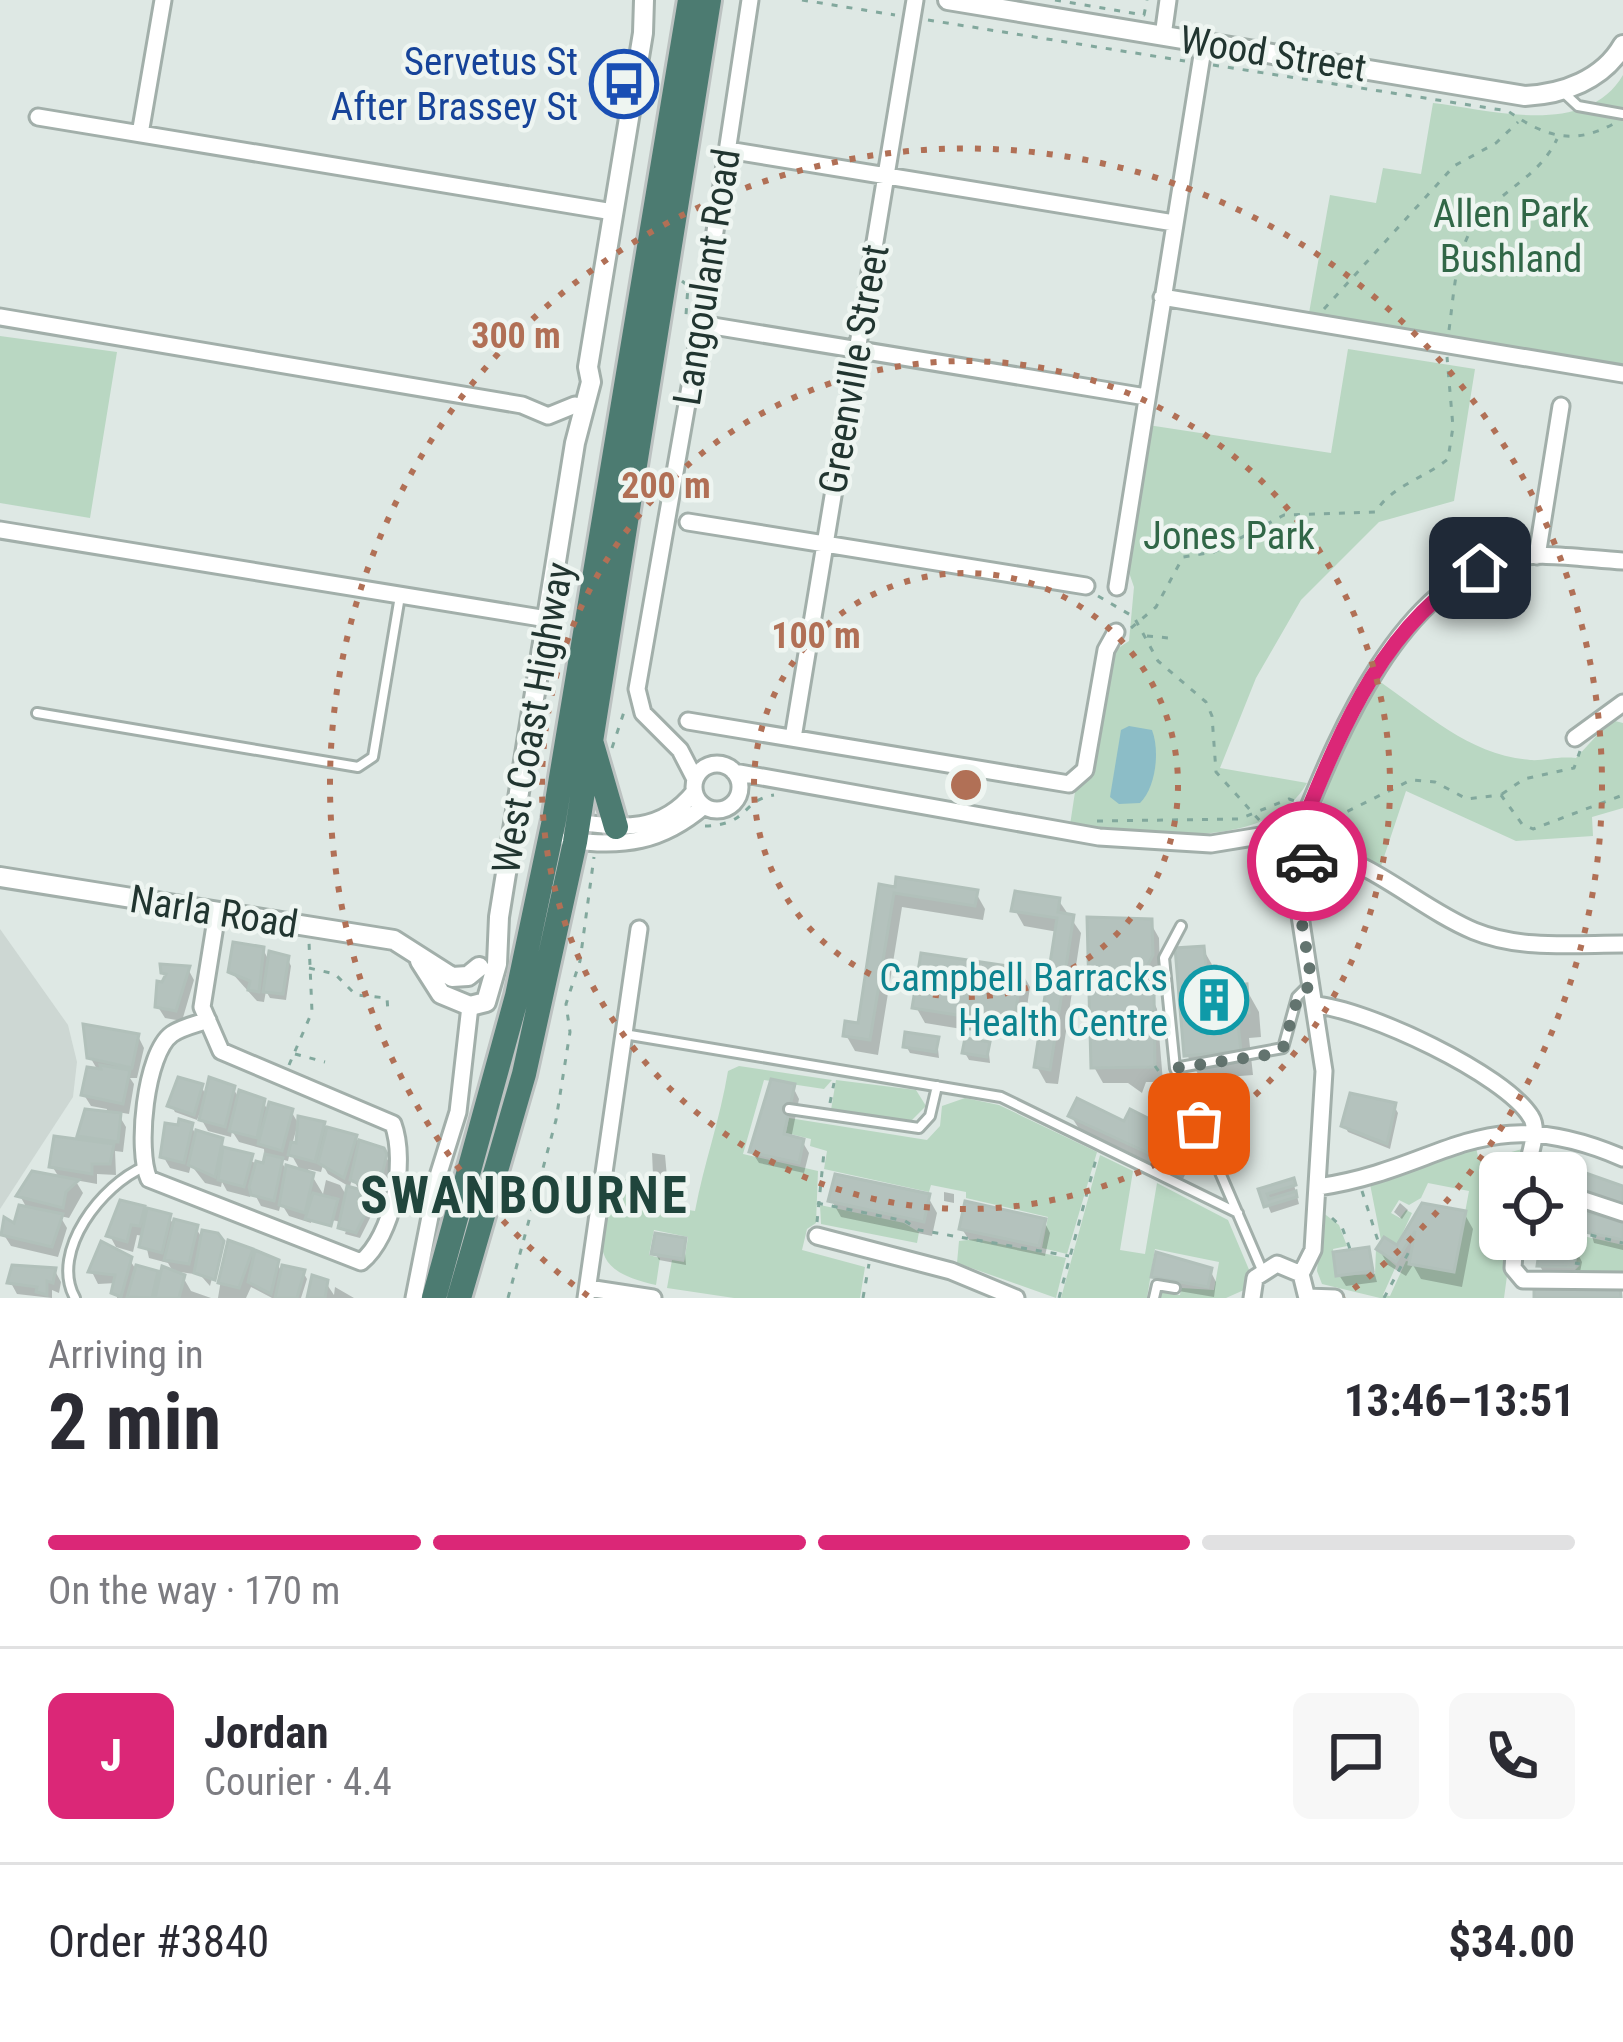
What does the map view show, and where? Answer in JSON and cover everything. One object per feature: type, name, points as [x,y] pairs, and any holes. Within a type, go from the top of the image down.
[{"type":"highway","name":"West Coast Highway","points":[[459,1298],[524,1074],[690,0]]},
{"type":"highway","name":"West Coast Highway","points":[[434,1298],[591,742],[709,0]]},
{"type":"highway","points":[[591,742],[616,827]]},
{"type":"street","points":[[140,134],[163,0]]},
{"type":"street","points":[[643,33],[644,0]]},
{"type":"street","points":[[470,1006],[486,1002],[493,989],[499,917],[575,443],[588,398],[588,367],[613,212],[643,33],[653,0]]},
{"type":"street","name":"Langoulant Road","points":[[750,0],[637,689],[643,713],[680,750],[786,788],[1099,837],[1211,844],[1268,835]]},
{"type":"street","name":"Wood Street","points":[[948,0],[1162,36],[1194,61],[1525,96],[1562,91],[1595,75],[1623,45]]},
{"type":"street","points":[[1162,36],[1168,0]]},
{"type":"street","name":"Greenville Street","points":[[793,737],[914,9]]},
{"type":"street","points":[[1118,586],[1194,61]]},
{"type":"street","points":[[38,118],[613,212]]},
{"type":"street","points":[[728,150],[1174,223]]},
{"type":"street","points":[[1162,297],[1623,374]]},
{"type":"street","points":[[0,317],[512,404],[555,417],[575,406]]},
{"type":"street","points":[[696,322],[1146,397]]},
{"type":"street","points":[[575,443],[575,406],[588,367]]},
{"type":"street","points":[[1537,556],[1561,406]]},
{"type":"street","points":[[688,522],[1090,588]]},
{"type":"street","points":[[0,530],[547,619]]},
{"type":"street","points":[[1306,814],[1360,695],[1433,602],[1480,568],[1537,556],[1623,561]]},
{"type":"street","points":[[688,721],[1069,784],[1085,770],[1106,650],[1116,632]]},
{"type":"street","points":[[1575,738],[1623,703]]},
{"type":"street","name":"Langoulant Road","points":[[680,750],[698,792]]},
{"type":"street","points":[[564,830],[643,842],[665,836],[712,764]]},
{"type":"street","points":[[734,772],[740,792]]},
{"type":"street","points":[[698,792],[725,808],[740,792],[786,788]]},
{"type":"street","points":[[564,830],[646,827],[698,792]]},
{"type":"street","points":[[1306,814],[1289,818],[1268,835],[1277,856],[1292,867],[1324,1071],[1313,1250],[1301,1274],[1307,1298],[1335,1298]]},
{"type":"street","points":[[1306,814],[1321,851]]},
{"type":"street","points":[[1292,867],[1321,851]]},
{"type":"street","points":[[1321,851],[1475,932],[1510,941],[1623,944]]},
{"type":"street","name":"Narla Road","points":[[0,877],[394,940],[421,961],[458,978],[479,967]]},
{"type":"street","points":[[208,1020],[172,1034],[160,1047],[142,1127],[149,1179],[361,1262],[379,1248],[403,1149],[393,1124],[221,1051],[208,1020],[202,1007],[217,913]]},
{"type":"street","points":[[414,1298],[438,1176],[458,1112],[470,1006],[499,917]]},
{"type":"street","points":[[639,929],[587,1293],[653,1298]]},
{"type":"street","name":"Narla Road","points":[[421,961],[441,994],[470,1006]]},
{"type":"street","points":[[1315,1005],[1349,1012],[1443,1048],[1530,1114],[1535,1132],[1531,1152]]},
{"type":"street","points":[[1318,1187],[1508,1130],[1587,1142],[1623,1158]]},
{"type":"street","points":[[1587,1201],[1623,1213]]},
{"type":"street","points":[[817,1236],[951,1271],[1016,1298]]},
{"type":"street","points":[[1514,1260],[1513,1268],[1523,1280],[1623,1281]]},
{"type":"street","points":[[1252,1298],[1255,1278],[1262,1270],[1286,1264],[1301,1274]]},
{"type":"lane","points":[[1562,91],[1578,106],[1623,116]]},
{"type":"lane","points":[[37,712],[358,767],[373,757],[400,595]]},
{"type":"lane","points":[[1181,926],[1164,958],[1175,1068],[1262,1270]]},
{"type":"lane","points":[[1175,1068],[1266,1055],[1283,1048],[1298,997],[1312,983]]},
{"type":"lane","points":[[623,1034],[1001,1097],[1238,1213]]},
{"type":"lane","points":[[790,1109],[919,1128],[931,1116],[937,1086]]},
{"type":"lane","points":[[75,1298],[71,1255],[90,1211],[122,1176],[144,1167]]},
{"type":"lane","points":[[1154,1298],[1157,1285],[1175,1288]]},
{"type":"path","points":[[802,0],[914,9],[1194,61],[1508,111],[1558,137],[1589,137],[1623,116]]},
{"type":"path","points":[[1055,0],[1144,15],[1147,0]]},
{"type":"path","points":[[1341,328],[1342,320],[1322,316],[1328,299],[1454,166],[1496,143],[1519,120]]},
{"type":"path","points":[[1116,632],[1140,624],[1156,607],[1183,557],[1214,552],[1284,515],[1376,512],[1390,495],[1448,459],[1453,411],[1447,344],[1460,264],[1474,224],[1546,162],[1558,137]]},
{"type":"path","points":[[680,280],[688,286],[685,313],[696,322]]},
{"type":"path","points":[[1118,586],[1119,608]]},
{"type":"path","points":[[1090,588],[1102,602],[1140,624],[1158,661],[1206,703],[1212,716],[1216,772],[1257,815],[1268,835],[1259,863],[1268,871],[1292,867],[1320,875],[1321,851],[1334,837],[1331,819]]},
{"type":"path","points":[[1147,636],[1168,638]]},
{"type":"path","points":[[1079,819],[1257,815],[1292,799],[1306,814],[1331,819],[1411,779],[1435,782],[1467,799],[1501,795],[1524,779],[1574,768],[1582,757],[1575,738]]},
{"type":"path","points":[[697,828],[731,824],[758,799],[786,788]]},
{"type":"path","points":[[1501,795],[1522,824],[1533,829],[1623,795]]},
{"type":"path","points":[[508,1298],[538,1201],[570,1032],[566,1004],[580,961],[595,862],[603,856]]},
{"type":"path","points":[[285,1078],[312,1012],[307,967],[312,928]]},
{"type":"path","points":[[307,967],[334,974],[356,995],[381,994],[387,998],[388,1012]]},
{"type":"path","points":[[293,1054],[325,1061]]},
{"type":"path","points":[[1156,1066],[1167,1082],[1175,1115]]},
{"type":"path","points":[[828,1116],[836,1069]]},
{"type":"path","points":[[1560,1152],[1562,1145]]},
{"type":"path","points":[[1059,1298],[1101,1146]]},
{"type":"path","points":[[817,1236],[824,1152]]},
{"type":"path","points":[[1358,1178],[1379,1244]]},
{"type":"path","points":[[503,1191],[538,1201]]},
{"type":"path","points":[[818,1203],[905,1221],[919,1230],[1069,1256]]},
{"type":"path","points":[[1316,1207],[1338,1221],[1350,1250]]},
{"type":"path","points":[[1587,1234],[1623,1243]]},
{"type":"path","points":[[1384,1298],[1412,1246]]},
{"type":"path","points":[[863,1298],[871,1250]]},
{"type":"shaded area","points":[[0,929],[68,1025],[77,1062],[73,1097],[0,1209]]},
{"type":"green space","name":"Allen Park Bushland","points":[[1623,75],[1623,367],[1309,313],[1330,195],[1376,203],[1383,168],[1421,174],[1433,103],[1509,114],[1562,113],[1607,95]]},
{"type":"green space","points":[[0,336],[117,352],[90,518],[0,503]]},
{"type":"green space","name":"Jones Park","points":[[1348,349],[1475,369],[1454,501],[1379,522],[1301,600],[1256,678],[1220,768],[1307,783],[1288,805],[1233,830],[1165,835],[1070,825],[1075,792],[1092,777],[1112,652],[1129,641],[1134,587],[1126,564],[1148,425],[1331,453]]},
{"type":"green space","points":[[1379,681],[1450,731],[1508,757],[1576,758],[1611,720],[1623,723],[1623,808],[1592,817],[1593,836],[1516,841],[1406,791],[1380,869],[1323,834],[1321,817],[1329,777]]},
{"type":"green space","points":[[739,1066],[832,1080],[824,1089],[764,1080],[743,1154],[818,1171],[816,1223],[807,1229],[802,1250],[865,1267],[860,1298],[734,1298],[667,1288],[672,1260],[684,1262],[688,1237],[654,1230],[649,1255],[660,1258],[656,1285],[616,1270],[606,1260],[602,1234],[612,1176],[638,1182],[636,1202],[695,1211],[728,1071]]},
{"type":"green space","points":[[836,1080],[916,1090],[926,1106],[910,1122],[831,1110]]},
{"type":"green space","points":[[965,1098],[999,1105],[1097,1152],[1067,1254],[1042,1248],[1048,1217],[966,1198],[966,1192],[931,1185],[929,1192],[824,1169],[827,1151],[810,1146],[811,1139],[786,1133],[789,1118],[927,1140],[940,1126],[942,1106]]},
{"type":"green space","points":[[1475,1143],[1479,1260],[1509,1260],[1504,1298],[1380,1298],[1322,1284],[1317,1271],[1322,1212],[1339,1225],[1347,1246],[1333,1249],[1337,1276],[1375,1274],[1376,1249],[1396,1266],[1383,1295],[1390,1296],[1406,1261],[1454,1272],[1469,1191],[1428,1183],[1421,1198],[1409,1205],[1399,1200],[1391,1213],[1400,1218],[1406,1210],[1412,1213],[1397,1245],[1381,1240],[1369,1179]]},
{"type":"green space","points":[[1100,1155],[1133,1171],[1120,1250],[1145,1254],[1157,1183],[1228,1220],[1250,1272],[1244,1290],[1226,1298],[1160,1298],[1162,1292],[1180,1295],[1181,1288],[1214,1290],[1219,1262],[1155,1249],[1147,1298],[1061,1298]]},
{"type":"green space","points":[[820,1205],[904,1223],[919,1232],[917,1243],[821,1224]]},
{"type":"green space","points":[[1587,1237],[1623,1245],[1623,1271],[1571,1274],[1580,1265],[1575,1262],[1587,1260]]},
{"type":"green space","points":[[976,1239],[1066,1258],[1056,1298],[957,1263],[959,1241]]},
{"type":"water","points":[[1129,726],[1152,730],[1155,768],[1140,803],[1119,804],[1110,797],[1121,730]]},
{"type":"building","points":[[896,877],[978,890],[975,906],[894,893],[870,1040],[843,1036],[845,1021],[858,1023],[879,884],[895,887]]},
{"type":"building","points":[[1015,891],[1060,898],[1058,912],[1074,915],[1050,1070],[1034,1067],[1057,918],[1011,911]]},
{"type":"building","points":[[1087,917],[1152,919],[1153,955],[1142,976],[1154,993],[1155,1067],[1091,1068]]},
{"type":"building","points":[[233,942],[264,947],[259,992],[248,990],[250,981],[228,972]]},
{"type":"building","name":"Campbell Barracks Health Centre","points":[[1204,946],[1206,967],[1216,966],[1218,987],[1247,984],[1249,1013],[1237,1014],[1241,1051],[1184,1056],[1175,948]]},
{"type":"building","points":[[269,951],[289,956],[283,994],[263,992]]},
{"type":"building","points":[[921,953],[1022,968],[1014,1024],[912,1008]]},
{"type":"building","points":[[160,964],[190,966],[176,1011],[155,1007],[157,981],[162,982],[166,974],[161,973]]},
{"type":"building","points":[[83,1024],[139,1034],[132,1068],[87,1058]]},
{"type":"building","points":[[905,1032],[939,1037],[936,1052],[903,1047]]},
{"type":"building","points":[[965,1038],[990,1042],[987,1057],[962,1053]]},
{"type":"building","points":[[100,1065],[130,1070],[123,1104],[81,1095],[87,1067],[101,1069]]},
{"type":"building","points":[[178,1077],[203,1084],[194,1115],[167,1106]]},
{"type":"building","points":[[209,1077],[235,1086],[225,1127],[199,1120]]},
{"type":"building","points":[[771,1079],[795,1084],[784,1134],[804,1139],[799,1163],[749,1152]]},
{"type":"building","points":[[239,1090],[265,1099],[257,1138],[229,1131]]},
{"type":"building","points":[[1350,1093],[1396,1103],[1387,1144],[1341,1126]]},
{"type":"building","points":[[1077,1098],[1124,1121],[1130,1109],[1187,1138],[1174,1165],[1068,1116]]},
{"type":"building","points":[[269,1102],[293,1109],[282,1151],[258,1144]]},
{"type":"building","points":[[85,1109],[121,1113],[118,1142],[77,1136]]},
{"type":"building","points":[[298,1116],[325,1122],[315,1162],[288,1155],[291,1142],[296,1143]]},
{"type":"building","points":[[179,1119],[193,1123],[184,1163],[160,1157],[165,1123],[178,1125]]},
{"type":"building","points":[[327,1127],[357,1135],[344,1178],[318,1163]]},
{"type":"building","points":[[196,1130],[223,1138],[215,1177],[188,1165]]},
{"type":"building","points":[[54,1136],[114,1144],[110,1164],[92,1164],[92,1174],[49,1167]]},
{"type":"building","points":[[359,1140],[384,1148],[387,1154],[378,1192],[350,1180]]},
{"type":"building","points":[[223,1147],[253,1154],[244,1187],[218,1180]]},
{"type":"building","points":[[265,1154],[283,1158],[274,1201],[251,1195],[249,1187],[256,1161],[263,1163]]},
{"type":"building","points":[[286,1165],[314,1173],[305,1213],[279,1205]]},
{"type":"building","points":[[32,1171],[79,1180],[66,1192],[63,1208],[16,1196]]},
{"type":"building","points":[[1587,1173],[1623,1186],[1623,1205],[1587,1194]]},
{"type":"building","points":[[835,1174],[930,1194],[924,1222],[828,1201]]},
{"type":"building","points":[[1294,1178],[1296,1185],[1267,1194],[1269,1199],[1296,1191],[1297,1197],[1264,1207],[1258,1189]]},
{"type":"building","points":[[347,1186],[362,1190],[358,1203],[370,1205],[356,1233],[338,1228]]},
{"type":"building","points":[[313,1193],[338,1199],[331,1226],[305,1219]]},
{"type":"building","points":[[120,1200],[145,1206],[140,1226],[131,1225],[127,1242],[106,1236]]},
{"type":"building","points":[[965,1201],[1046,1219],[1039,1246],[959,1229]]},
{"type":"building","points":[[1422,1203],[1466,1211],[1454,1272],[1409,1264],[1415,1231],[1396,1262],[1376,1249],[1384,1237],[1397,1245]]},
{"type":"building","points":[[19,1205],[63,1214],[52,1247],[1,1235],[4,1217],[14,1223]]},
{"type":"building","points":[[147,1208],[171,1214],[162,1253],[139,1247]]},
{"type":"building","points":[[1587,1213],[1623,1220],[1623,1240],[1587,1232]]},
{"type":"building","points":[[174,1219],[198,1225],[189,1264],[164,1260]]},
{"type":"building","points":[[202,1230],[218,1233],[224,1241],[215,1280],[194,1273]]},
{"type":"building","points":[[655,1233],[686,1238],[683,1259],[651,1254]]},
{"type":"building","points":[[228,1240],[253,1249],[239,1288],[218,1283]]},
{"type":"building","points":[[101,1241],[132,1257],[121,1297],[111,1293],[115,1275],[88,1272]]},
{"type":"building","points":[[1369,1247],[1373,1271],[1336,1276],[1333,1252]]},
{"type":"building","points":[[255,1250],[279,1260],[271,1294],[248,1282]]},
{"type":"building","points":[[1156,1252],[1212,1268],[1208,1287],[1151,1277]]},
{"type":"building","points":[[1538,1260],[1575,1260],[1574,1267],[1537,1266]]},
{"type":"building","points":[[12,1265],[56,1268],[53,1283],[47,1281],[47,1295],[36,1292],[37,1287],[7,1283]]},
{"type":"building","points":[[136,1265],[158,1271],[152,1298],[127,1297]]},
{"type":"building","points":[[282,1265],[305,1270],[297,1298],[275,1298]]},
{"type":"building","points":[[162,1266],[185,1275],[179,1298],[155,1298]]},
{"type":"building","points":[[312,1275],[328,1280],[325,1298],[307,1298]]},
{"type":"building","points":[[1620,1287],[1621,1298],[1534,1298],[1534,1288]]},
{"type":"way so far","points":[[1199,1124],[1175,1068],[1266,1055],[1283,1048],[1298,997],[1312,983],[1292,864],[1307,861]]},
{"type":"place","name":"Servetus St After Brassey St","points":[[624,84]]},
{"type":"place","name":"Campbell Barracks Health Centre","points":[[1214,1000]]},
{"type":"district","name":"SWANBOURNE","points":[[525,1195]]},
{"type":"route","points":[[1307,861],[1316,850],[1318,836],[1304,820],[1360,695],[1433,602],[1480,568]]}]
